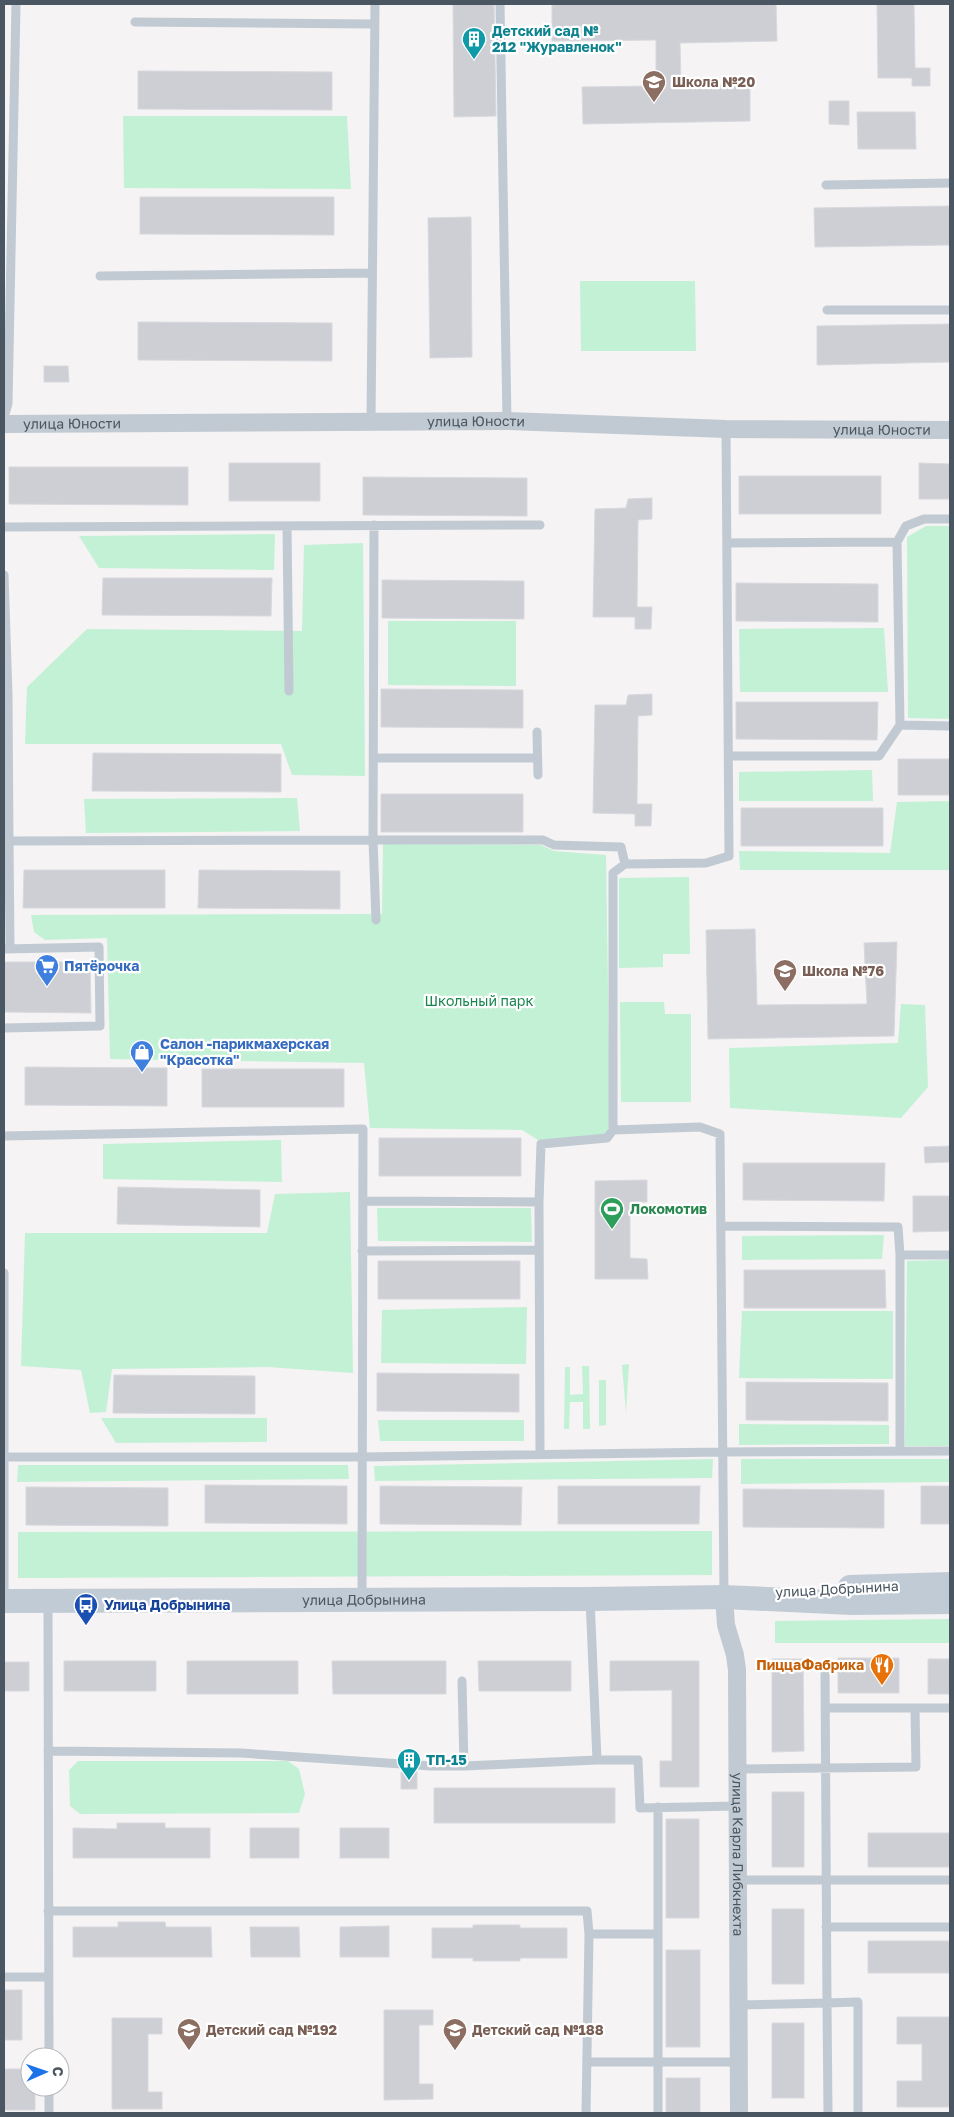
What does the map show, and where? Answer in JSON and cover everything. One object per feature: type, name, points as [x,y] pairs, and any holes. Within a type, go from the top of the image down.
[{"type":"main road","name":"улица Добрынина","points":[[852,1595],[950,1584]]},
{"type":"main road","name":"улица Добрынина","points":[[4,1601],[590,1599],[852,1595],[950,1602]]},
{"type":"street","name":"улица Юности","points":[[4,424],[507,421],[726,428],[950,430]]},
{"type":"street","name":"улица Карла Либкнехта","points":[[724,1596],[726,1624],[735,1655],[737,1670],[739,2113]]},
{"type":"lane","points":[[4,417],[8,404],[8,153],[16,4]]},
{"type":"lane","points":[[371,421],[374,4]]},
{"type":"lane","points":[[500,4],[507,421]]},
{"type":"lane","points":[[135,22],[374,24]]},
{"type":"lane","points":[[826,185],[950,183]]},
{"type":"lane","points":[[100,276],[372,273]]},
{"type":"lane","points":[[827,310],[950,310]]},
{"type":"lane","points":[[540,1454],[539,1202],[541,1144],[607,1138],[613,1130],[612,873],[625,864],[706,863],[729,856],[726,428]]},
{"type":"lane","points":[[729,756],[879,756],[900,725],[897,542],[906,526],[924,519],[950,519]]},
{"type":"lane","points":[[374,525],[373,840],[376,920]]},
{"type":"lane","points":[[4,526],[540,525]]},
{"type":"lane","points":[[287,526],[289,691]]},
{"type":"lane","points":[[727,543],[897,542]]},
{"type":"lane","points":[[4,575],[9,842],[7,949],[98,947],[100,1026],[4,1028]]},
{"type":"lane","points":[[900,725],[950,726]]},
{"type":"lane","points":[[537,732],[538,775]]},
{"type":"lane","points":[[374,758],[537,758]]},
{"type":"lane","points":[[9,842],[543,840],[554,845],[621,847],[625,864]]},
{"type":"lane","points":[[613,1130],[700,1128],[720,1134],[724,1596]]},
{"type":"lane","points":[[4,1136],[363,1130],[362,1600]]},
{"type":"lane","points":[[362,1201],[539,1202]]},
{"type":"lane","points":[[722,1226],[898,1227],[900,1255],[900,1452]]},
{"type":"lane","points":[[362,1251],[539,1250]]},
{"type":"lane","points":[[900,1255],[950,1255]]},
{"type":"lane","points":[[4,1273],[4,1601]]},
{"type":"lane","points":[[5,1457],[362,1457],[950,1451]]},
{"type":"lane","points":[[590,1599],[597,1760]]},
{"type":"lane","points":[[48,1601],[48,2047]]},
{"type":"lane","points":[[825,1668],[828,2113]]},
{"type":"lane","points":[[462,1682],[464,1766]]},
{"type":"lane","points":[[825,1708],[950,1708]]},
{"type":"lane","points":[[738,1769],[916,1767],[915,1708]]},
{"type":"lane","points":[[48,1750],[241,1753],[431,1766],[638,1760],[640,1808],[738,1806]]},
{"type":"lane","points":[[658,1807],[658,2113]]},
{"type":"lane","points":[[738,1880],[950,1880]]},
{"type":"lane","points":[[48,1911],[587,1911],[589,1934],[586,2113]]},
{"type":"lane","points":[[826,1927],[950,1927]]},
{"type":"lane","points":[[589,1934],[658,1934]]},
{"type":"lane","points":[[4,1977],[48,1977]]},
{"type":"lane","points":[[738,2005],[858,2002],[858,2113]]},
{"type":"lane","points":[[587,2062],[738,2062]]},
{"type":"lane","points":[[49,2097],[49,2113]]},
{"type":"green space","points":[[123,116],[347,116],[351,189],[124,188]]},
{"type":"green space","points":[[580,281],[695,281],[696,351],[581,351]]},
{"type":"green space","points":[[926,526],[950,526],[950,719],[908,718],[907,537]]},
{"type":"green space","points":[[275,534],[274,570],[99,568],[79,536]]},
{"type":"green space","points":[[363,543],[365,776],[292,775],[281,744],[25,744],[27,687],[87,629],[302,631],[304,545]]},
{"type":"green space","points":[[388,621],[516,621],[516,686],[388,685]]},
{"type":"green space","points":[[884,628],[888,692],[740,692],[739,629]]},
{"type":"green space","points":[[872,770],[873,801],[739,801],[739,772]]},
{"type":"green space","points":[[297,798],[300,831],[86,833],[84,799]]},
{"type":"green space","points":[[950,801],[950,870],[740,870],[739,851],[890,853],[897,802]]},
{"type":"green space","name":"Школьный парк","points":[[383,844],[541,845],[554,851],[606,855],[610,1122],[606,1135],[538,1140],[522,1130],[370,1128],[364,1063],[110,1059],[107,938],[45,940],[34,932],[31,915],[382,914]]},
{"type":"green space","points":[[689,877],[690,954],[663,954],[663,967],[619,968],[619,878]]},
{"type":"green space","points":[[620,1002],[664,1002],[665,1014],[691,1014],[691,1102],[621,1102]]},
{"type":"green space","points":[[901,1004],[925,1005],[928,1087],[901,1118],[730,1108],[729,1048],[898,1043]]},
{"type":"green space","points":[[281,1140],[282,1182],[103,1179],[103,1144]]},
{"type":"green space","points":[[350,1192],[353,1373],[267,1367],[112,1369],[106,1412],[90,1413],[81,1370],[21,1366],[25,1233],[267,1233],[275,1194]]},
{"type":"green space","points":[[377,1208],[531,1208],[532,1242],[378,1241]]},
{"type":"green space","points":[[884,1235],[882,1259],[742,1260],[742,1236]]},
{"type":"green space","points":[[950,1260],[950,1446],[905,1446],[907,1261]]},
{"type":"green space","points":[[527,1307],[526,1364],[381,1363],[382,1310]]},
{"type":"green space","points":[[742,1311],[893,1311],[893,1379],[739,1378]]},
{"type":"green space","points":[[629,1364],[626,1413],[622,1365]]},
{"type":"green space","points":[[582,1366],[589,1366],[590,1429],[583,1429],[583,1402],[570,1402],[569,1429],[564,1429],[565,1367],[570,1367],[570,1395],[583,1394]]},
{"type":"green space","points":[[599,1380],[606,1380],[606,1425],[599,1426]]},
{"type":"green space","points":[[101,1418],[267,1418],[267,1442],[116,1443]]},
{"type":"green space","points":[[378,1420],[524,1420],[524,1441],[380,1441]]},
{"type":"green space","points":[[739,1424],[889,1425],[889,1444],[739,1445]]},
{"type":"green space","points":[[713,1459],[712,1478],[375,1481],[374,1466]]},
{"type":"green space","points":[[741,1459],[950,1459],[950,1482],[741,1484]]},
{"type":"green space","points":[[18,1465],[348,1465],[349,1479],[17,1482]]},
{"type":"green space","points":[[712,1531],[712,1575],[18,1578],[18,1532]]},
{"type":"green space","points":[[950,1619],[950,1643],[775,1643],[775,1621]]},
{"type":"green space","points":[[78,1761],[288,1761],[299,1769],[305,1794],[299,1813],[80,1814],[70,1806],[69,1770]]},
{"type":"building","name":"Детский сад № 212 \"Журавленок\"","points":[[453,4],[494,4],[496,116],[454,117]]},
{"type":"building","points":[[552,4],[776,4],[777,41],[680,43],[681,85],[750,84],[750,121],[583,124],[582,87],[656,86],[656,40],[552,41]]},
{"type":"building","points":[[877,4],[914,4],[915,68],[930,68],[930,86],[912,86],[912,78],[878,78]]},
{"type":"building","points":[[138,71],[332,72],[332,110],[138,109]]},
{"type":"building","points":[[829,101],[849,101],[849,125],[829,124]]},
{"type":"building","points":[[857,112],[915,112],[916,149],[858,149]]},
{"type":"building","points":[[140,197],[334,197],[334,235],[140,234]]},
{"type":"building","points":[[950,206],[950,245],[815,247],[814,208]]},
{"type":"building","points":[[471,217],[472,357],[430,358],[428,218]]},
{"type":"building","points":[[138,322],[332,323],[332,361],[138,360]]},
{"type":"building","points":[[950,324],[950,362],[817,365],[817,326]]},
{"type":"building","points":[[44,366],[68,366],[69,382],[44,382]]},
{"type":"building","points":[[229,463],[320,463],[320,501],[229,501]]},
{"type":"building","points":[[919,463],[950,464],[950,499],[919,499]]},
{"type":"building","points":[[9,467],[188,467],[188,505],[9,504]]},
{"type":"building","points":[[739,476],[881,476],[881,514],[739,514]]},
{"type":"building","points":[[363,477],[527,478],[527,516],[363,515]]},
{"type":"building","points":[[652,498],[652,519],[638,520],[637,607],[652,607],[651,629],[635,629],[635,617],[593,617],[595,509],[626,508],[628,499]]},
{"type":"building","points":[[103,578],[272,578],[271,616],[102,615]]},
{"type":"building","points":[[382,580],[524,581],[524,619],[382,618]]},
{"type":"building","points":[[736,583],[878,584],[878,622],[736,621]]},
{"type":"building","points":[[381,689],[523,690],[523,728],[381,727]]},
{"type":"building","points":[[652,694],[652,715],[638,716],[637,804],[652,804],[651,826],[635,826],[635,814],[593,813],[595,705],[626,705],[628,695]]},
{"type":"building","points":[[736,702],[878,702],[877,740],[736,739]]},
{"type":"building","points":[[93,753],[281,754],[281,792],[92,791]]},
{"type":"building","points":[[898,759],[950,759],[950,795],[898,795]]},
{"type":"building","points":[[381,794],[523,794],[523,832],[381,832]]},
{"type":"building","points":[[741,808],[883,808],[883,846],[741,846]]},
{"type":"building","points":[[24,870],[165,870],[165,908],[23,908]]},
{"type":"building","points":[[199,870],[340,871],[340,909],[198,908]]},
{"type":"building","points":[[755,929],[757,1005],[867,1004],[864,943],[897,942],[894,1036],[708,1039],[706,930]]},
{"type":"building","name":"Пятёрочка","points":[[4,962],[90,962],[91,1013],[4,1012]]},
{"type":"building","points":[[25,1067],[167,1068],[167,1106],[25,1105]]},
{"type":"building","points":[[202,1069],[344,1069],[344,1107],[202,1107]]},
{"type":"building","points":[[379,1138],[521,1138],[521,1176],[379,1176]]},
{"type":"building","points":[[950,1146],[950,1162],[925,1163],[924,1147]]},
{"type":"building","points":[[743,1163],[885,1163],[884,1201],[743,1200]]},
{"type":"building","name":"Локомотив","points":[[647,1180],[647,1202],[630,1202],[630,1258],[647,1259],[648,1279],[595,1279],[595,1181]]},
{"type":"building","points":[[118,1187],[260,1190],[260,1227],[117,1224]]},
{"type":"building","points":[[913,1196],[950,1196],[950,1231],[913,1232]]},
{"type":"building","points":[[378,1261],[520,1261],[520,1299],[378,1299]]},
{"type":"building","points":[[744,1270],[885,1270],[886,1308],[744,1308]]},
{"type":"building","points":[[377,1373],[519,1374],[519,1412],[377,1411]]},
{"type":"building","points":[[114,1375],[255,1376],[255,1414],[113,1413]]},
{"type":"building","points":[[746,1382],[888,1383],[888,1421],[746,1420]]},
{"type":"building","points":[[205,1485],[347,1486],[347,1524],[205,1523]]},
{"type":"building","points":[[380,1486],[522,1487],[521,1525],[380,1524]]},
{"type":"building","points":[[558,1486],[700,1486],[699,1524],[558,1524]]},
{"type":"building","points":[[921,1486],[950,1486],[950,1524],[921,1524]]},
{"type":"building","points":[[26,1487],[168,1488],[168,1526],[26,1525]]},
{"type":"building","points":[[743,1489],[884,1490],[884,1528],[743,1527]]},
{"type":"building","points":[[838,1658],[899,1658],[899,1693],[838,1693]]},
{"type":"building","points":[[772,1659],[803,1659],[804,1751],[772,1752]]},
{"type":"building","points":[[928,1659],[950,1659],[950,1694],[928,1694]]},
{"type":"building","points":[[64,1661],[156,1661],[156,1691],[64,1691]]},
{"type":"building","points":[[187,1661],[298,1661],[298,1694],[187,1694]]},
{"type":"building","points":[[332,1661],[446,1661],[446,1694],[333,1694]]},
{"type":"building","points":[[478,1661],[571,1661],[571,1691],[479,1691]]},
{"type":"building","points":[[610,1661],[699,1661],[699,1787],[660,1787],[660,1761],[672,1761],[672,1690],[610,1691]]},
{"type":"building","points":[[4,1662],[29,1662],[29,1691],[4,1691]]},
{"type":"building","name":"ТП-15","points":[[401,1772],[417,1772],[417,1789],[401,1789]]},
{"type":"building","points":[[434,1788],[615,1788],[615,1823],[434,1823]]},
{"type":"building","points":[[772,1792],[804,1792],[804,1867],[772,1867]]},
{"type":"building","points":[[666,1819],[699,1819],[699,1918],[666,1918]]},
{"type":"building","points":[[117,1823],[165,1823],[165,1828],[210,1828],[210,1858],[73,1858],[73,1828],[117,1829]]},
{"type":"building","points":[[250,1828],[299,1828],[299,1858],[250,1858]]},
{"type":"building","points":[[340,1828],[389,1828],[389,1858],[340,1858]]},
{"type":"building","points":[[868,1833],[950,1833],[950,1867],[868,1867]]},
{"type":"building","points":[[772,1909],[804,1909],[804,1984],[772,1984]]},
{"type":"building","points":[[118,1922],[165,1922],[166,1927],[211,1927],[212,1957],[73,1957],[73,1927],[118,1927]]},
{"type":"building","points":[[473,1925],[567,1928],[567,1958],[473,1961],[473,1958],[432,1958],[432,1928],[473,1928]]},
{"type":"building","points":[[389,1926],[389,1957],[340,1957],[340,1927]]},
{"type":"building","points":[[250,1927],[299,1927],[300,1957],[251,1957]]},
{"type":"building","points":[[868,1941],[950,1941],[950,1973],[868,1973]]},
{"type":"building","points":[[666,1950],[700,1950],[700,2047],[666,2047]]},
{"type":"building","points":[[4,1990],[22,1990],[22,2040],[4,2040]]},
{"type":"building","points":[[384,2010],[433,2010],[433,2025],[419,2025],[419,2084],[433,2084],[433,2099],[384,2100]]},
{"type":"building","points":[[897,2017],[950,2017],[950,2107],[897,2107],[897,2081],[922,2081],[922,2044],[897,2044]]},
{"type":"building","points":[[112,2018],[162,2018],[162,2034],[148,2034],[148,2092],[162,2092],[162,2109],[112,2109]]},
{"type":"building","points":[[772,2023],[804,2023],[804,2098],[772,2098]]},
{"type":"building","points":[[4,2069],[20,2069],[20,2097],[35,2097],[35,2110],[4,2110]]},
{"type":"building","points":[[666,2078],[700,2078],[700,2113],[666,2113]]},
{"type":"place","name":"Детский сад № 212 \"Журавленок\"","points":[[474,60]]},
{"type":"place","name":"Школа №20","points":[[654,103]]},
{"type":"place","name":"Пятёрочка","points":[[47,987]]},
{"type":"place","name":"Школа №76","points":[[785,992]]},
{"type":"place","name":"Салон -парикмахерская \"Красотка\"","points":[[142,1073]]},
{"type":"place","name":"Локомотив","points":[[612,1230]]},
{"type":"place","name":"Улица Добрынина","points":[[86,1626]]},
{"type":"place","name":"ПиццаФабрика","points":[[882,1686]]},
{"type":"place","name":"ТП-15","points":[[409,1781]]},
{"type":"place","name":"Детский сад №192","points":[[189,2051]]},
{"type":"place","name":"Детский сад №188","points":[[455,2051]]}]
